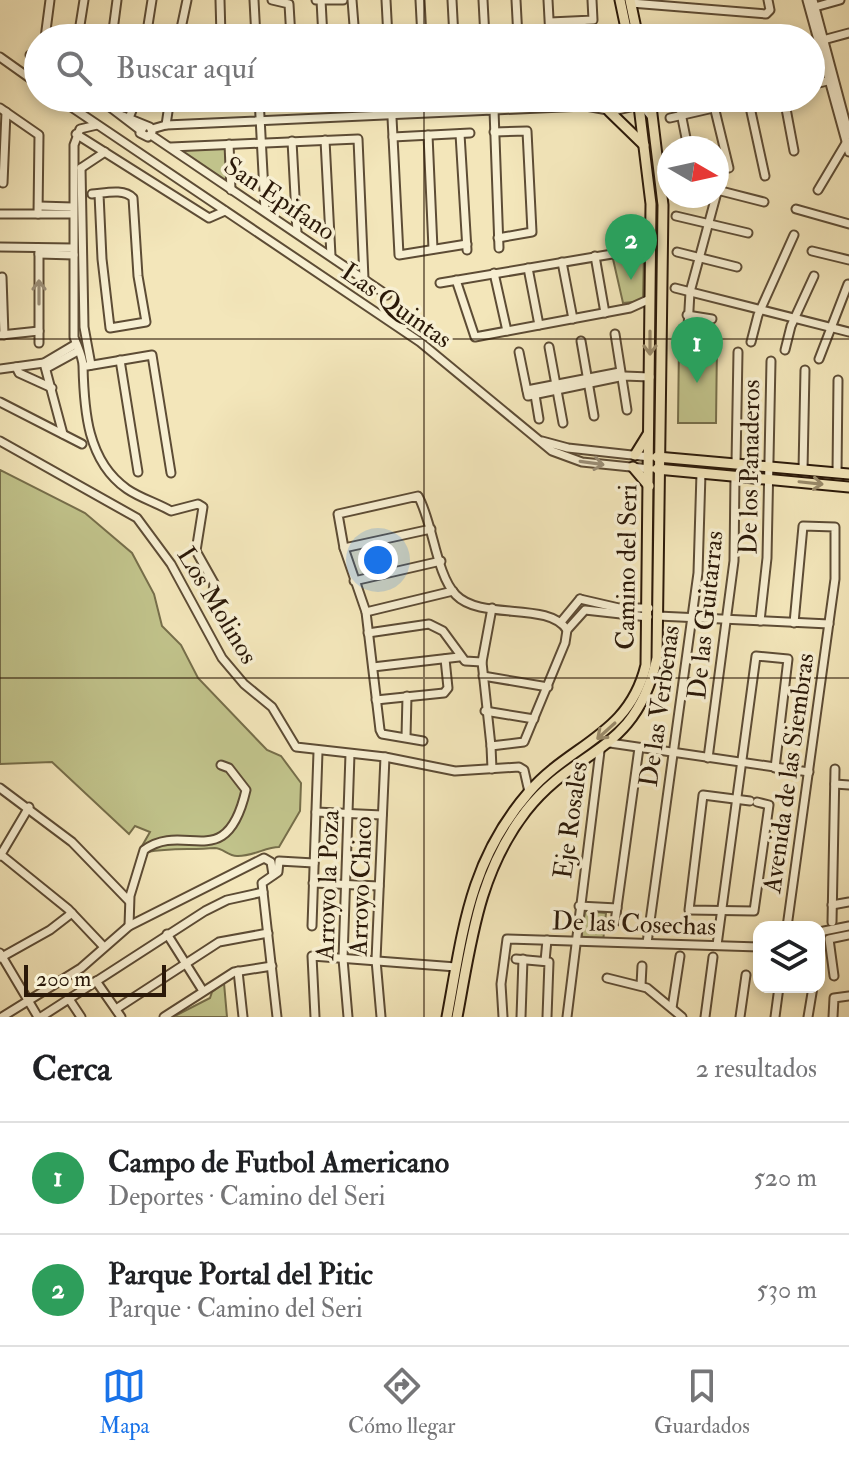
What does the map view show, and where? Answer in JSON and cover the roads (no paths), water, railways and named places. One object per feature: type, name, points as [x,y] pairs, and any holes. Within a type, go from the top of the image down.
[{"type":"main road","points":[[620,0],[625,24]]},
{"type":"main road","points":[[631,2],[635,24]]},
{"type":"main road","points":[[610,112],[645,147]]},
{"type":"main road","name":"Camino del Seri","points":[[447,1017],[470,897],[483,858],[529,792],[610,729],[625,710],[644,673],[652,614],[655,457],[650,431],[650,188],[643,112]]},
{"type":"main road","name":"Camino del Seri","points":[[649,112],[653,118],[663,205],[660,437],[655,457]]},
{"type":"main road","points":[[635,455],[650,431]]},
{"type":"main road","points":[[660,437],[668,451],[678,458]]},
{"type":"main road","points":[[655,457],[849,474]]},
{"type":"main road","points":[[633,467],[649,487]]},
{"type":"main road","points":[[655,469],[849,487]]},
{"type":"main road","name":"Camino del Seri","points":[[457,1017],[486,879],[499,851],[539,797],[610,743],[632,718],[649,686],[657,658],[652,614],[649,487],[655,469]]},
{"type":"street","points":[[47,24],[50,0]]},
{"type":"street","points":[[80,24],[84,0]]},
{"type":"street","points":[[114,24],[117,0]]},
{"type":"street","points":[[148,24],[152,0]]},
{"type":"street","points":[[182,24],[187,0]]},
{"type":"street","points":[[220,0],[221,24]]},
{"type":"street","points":[[254,0],[255,24]]},
{"type":"street","points":[[272,0],[287,2],[289,24]]},
{"type":"street","points":[[322,24],[319,0],[343,0]]},
{"type":"street","points":[[352,0],[354,24]]},
{"type":"street","points":[[386,0],[387,24]]},
{"type":"street","points":[[420,0],[421,24]]},
{"type":"street","points":[[452,0],[453,24]]},
{"type":"street","points":[[483,0],[484,24]]},
{"type":"street","points":[[516,0],[517,24]]},
{"type":"street","points":[[548,0],[550,22],[593,20],[592,0]]},
{"type":"street","points":[[691,0],[692,9]]},
{"type":"street","points":[[732,0],[734,11]]},
{"type":"street","points":[[631,2],[692,9],[769,12],[768,0]]},
{"type":"street","points":[[807,0],[814,24]]},
{"type":"street","points":[[818,24],[815,4],[840,0]]},
{"type":"street","points":[[825,41],[849,33]]},
{"type":"street","points":[[0,57],[24,74]]},
{"type":"street","points":[[818,190],[848,142],[825,62]]},
{"type":"street","points":[[825,81],[830,80]]},
{"type":"street","points":[[3,110],[3,183]]},
{"type":"street","points":[[3,110],[39,135],[38,210]]},
{"type":"street","name":"Las Quintas","points":[[76,112],[420,342],[552,451],[571,459],[655,469]]},
{"type":"street","name":"San Epifano","points":[[119,112],[387,295]]},
{"type":"street","points":[[127,118],[130,112]]},
{"type":"street","points":[[166,125],[168,112]]},
{"type":"street","points":[[260,112],[265,211]]},
{"type":"street","points":[[392,112],[399,255],[467,247],[460,134]]},
{"type":"street","points":[[132,148],[146,131],[166,125],[452,112]]},
{"type":"street","points":[[492,112],[499,248]]},
{"type":"street","points":[[681,112],[686,136]]},
{"type":"street","points":[[670,118],[694,112]]},
{"type":"street","points":[[716,112],[722,136]]},
{"type":"street","points":[[753,112],[765,176]]},
{"type":"street","points":[[787,112],[794,151]]},
{"type":"street","points":[[87,366],[76,345],[77,167],[74,150],[77,132],[92,125]]},
{"type":"street","points":[[498,238],[535,231],[527,131]]},
{"type":"street","points":[[494,132],[536,131]]},
{"type":"street","name":"Las Quintas","points":[[77,132],[209,218],[225,211]]},
{"type":"street","points":[[393,137],[470,133]]},
{"type":"street","points":[[428,135],[433,249]]},
{"type":"street","points":[[171,147],[356,138],[360,143],[364,279]]},
{"type":"street","points":[[325,140],[331,256]]},
{"type":"street","points":[[292,141],[297,233]]},
{"type":"street","points":[[229,144],[231,190]]},
{"type":"street","points":[[74,150],[83,151],[89,159]]},
{"type":"street","points":[[77,167],[105,152]]},
{"type":"street","points":[[77,167],[73,211],[86,338],[87,366],[83,396],[98,457],[106,471],[128,490],[171,511],[198,504],[203,507],[196,551],[214,583],[212,600]]},
{"type":"street","points":[[98,331],[150,322],[138,276],[133,198],[126,192],[96,194],[110,328]]},
{"type":"street","points":[[729,195],[764,202]]},
{"type":"street","points":[[688,327],[690,292],[712,208]]},
{"type":"street","points":[[796,209],[849,224]]},
{"type":"street","points":[[0,214],[38,210],[73,211]]},
{"type":"street","points":[[676,216],[748,233]]},
{"type":"street","points":[[751,342],[761,310],[794,235]]},
{"type":"street","points":[[0,247],[102,262]]},
{"type":"street","points":[[440,283],[636,250]]},
{"type":"street","points":[[39,251],[39,343]]},
{"type":"street","points":[[812,251],[849,260]]},
{"type":"street","points":[[677,252],[737,267]]},
{"type":"street","points":[[595,256],[605,313]]},
{"type":"street","points":[[562,262],[573,319]]},
{"type":"street","points":[[528,268],[539,325]]},
{"type":"street","points":[[494,273],[507,331]]},
{"type":"street","points":[[785,350],[814,276]]},
{"type":"street","points":[[2,277],[2,335],[39,331]]},
{"type":"street","points":[[456,280],[476,337],[630,308],[650,299]]},
{"type":"street","points":[[819,359],[848,284]]},
{"type":"street","points":[[675,288],[849,332]]},
{"type":"street","points":[[630,308],[650,311]]},
{"type":"street","points":[[687,315],[712,319]]},
{"type":"street","points":[[615,334],[627,410]]},
{"type":"street","points":[[0,369],[46,365],[86,338]]},
{"type":"street","points":[[581,341],[594,416]]},
{"type":"street","points":[[549,347],[563,423]]},
{"type":"street","points":[[519,352],[539,419]]},
{"type":"street","points":[[736,463],[738,352]]},
{"type":"street","points":[[87,366],[156,354],[171,473]]},
{"type":"street","points":[[120,360],[138,472]]},
{"type":"street","name":"De los Panaderos","points":[[760,621],[767,558],[771,361]]},
{"type":"street","points":[[46,365],[63,434]]},
{"type":"street","points":[[16,367],[19,373],[52,388]]},
{"type":"street","points":[[803,470],[805,370]]},
{"type":"street","points":[[530,394],[623,374],[650,375]]},
{"type":"street","points":[[837,473],[838,380]]},
{"type":"street","points":[[0,402],[82,444]]},
{"type":"street","name":"Las Quintas","points":[[540,440],[568,448],[655,457]]},
{"type":"street","name":"Los Molinos","points":[[0,441],[137,518],[171,564],[231,670],[272,707],[294,745],[318,752],[385,757],[455,771],[523,768],[529,792]]},
{"type":"street","name":"De las Verbenas","points":[[647,943],[700,555],[701,473]]},
{"type":"street","name":"De las Guitarras","points":[[708,758],[735,542],[735,476]]},
{"type":"street","points":[[423,741],[382,734],[366,612],[344,548],[338,514],[415,495],[453,591],[466,602],[561,622],[567,630],[567,640],[523,742],[491,746]]},
{"type":"street","name":"Avenida de las Siembras","points":[[788,921],[829,624],[837,529],[804,525],[794,623]]},
{"type":"street","points":[[344,548],[431,529]]},
{"type":"street","points":[[354,581],[441,561]]},
{"type":"street","points":[[366,612],[453,591]]},
{"type":"street","points":[[561,622],[580,599]]},
{"type":"street","points":[[580,599],[619,612],[829,624]]},
{"type":"street","points":[[580,599],[585,610]]},
{"type":"street","points":[[567,630],[585,610],[595,606]]},
{"type":"street","points":[[492,608],[482,662],[492,769]]},
{"type":"street","points":[[368,633],[429,624],[443,631],[459,657]]},
{"type":"street","points":[[373,667],[459,657],[482,662]]},
{"type":"street","points":[[717,945],[755,657],[787,658],[775,768]]},
{"type":"street","points":[[376,700],[446,691],[445,659]]},
{"type":"street","points":[[483,676],[548,687]]},
{"type":"street","points":[[406,737],[407,696]]},
{"type":"street","points":[[485,711],[534,719]]},
{"type":"street","points":[[610,743],[809,772]]},
{"type":"street","points":[[615,922],[639,748]]},
{"type":"street","name":"Eje Rosales","points":[[567,1017],[574,941],[600,751]]},
{"type":"street","points":[[312,926],[318,752]]},
{"type":"street","name":"Arroyo la Poza","points":[[348,1017],[343,959],[350,754]]},
{"type":"street","name":"Arroyo Chico","points":[[381,1017],[376,960],[385,757]]},
{"type":"street","points":[[129,926],[129,901],[144,850],[149,846],[212,841],[225,834],[234,822],[246,790],[229,768],[221,765]]},
{"type":"street","points":[[832,922],[835,769]]},
{"type":"street","points":[[835,784],[849,785]]},
{"type":"street","points":[[0,788],[72,842],[129,901]]},
{"type":"street","points":[[703,795],[735,799],[769,805],[756,908],[752,912],[688,908],[703,795]]},
{"type":"street","points":[[29,807],[0,855],[72,913],[104,947]]},
{"type":"street","points":[[316,812],[382,815]]},
{"type":"street","points":[[0,836],[9,840]]},
{"type":"street","points":[[2,1017],[81,968],[129,926],[264,858],[271,862],[273,875]]},
{"type":"street","points":[[277,1017],[262,883],[278,872],[279,861],[314,863]]},
{"type":"street","points":[[313,883],[379,886]]},
{"type":"street","points":[[72,913],[50,930],[1,956],[39,1017],[216,905],[263,892]]},
{"type":"street","points":[[832,905],[849,902]]},
{"type":"street","points":[[579,906],[617,908]]},
{"type":"street","points":[[825,931],[849,926]]},
{"type":"street","points":[[116,1009],[219,942],[268,933]]},
{"type":"street","points":[[167,934],[203,991]]},
{"type":"street","points":[[834,976],[829,940],[849,935]]},
{"type":"street","name":"De las Cosechas","points":[[503,1017],[501,984],[507,939],[753,947]]},
{"type":"street","points":[[545,961],[547,940]]},
{"type":"street","points":[[672,1008],[680,956]]},
{"type":"street","points":[[315,1017],[311,957],[456,967]]},
{"type":"street","points":[[705,1017],[713,957]]},
{"type":"street","points":[[521,1017],[519,959],[550,963],[547,1017]]},
{"type":"street","points":[[164,1017],[238,971],[272,966]]},
{"type":"street","points":[[641,985],[642,966]]},
{"type":"street","points":[[238,971],[243,1017]]},
{"type":"street","points":[[740,1017],[746,975]]},
{"type":"street","points":[[607,978],[641,985],[682,1017]]},
{"type":"street","points":[[96,981],[121,1017]]},
{"type":"street","points":[[775,1017],[778,993]]},
{"type":"street","points":[[808,1017],[812,993]]},
{"type":"street","points":[[833,1017],[834,998],[849,996]]},
{"type":"street","points":[[69,999],[81,1017]]},
{"type":"place","name":"Parque Portal del Pitic","points":[[631,280]]},
{"type":"place","name":"Campo de Futbol Americano","points":[[697,383]]}]
